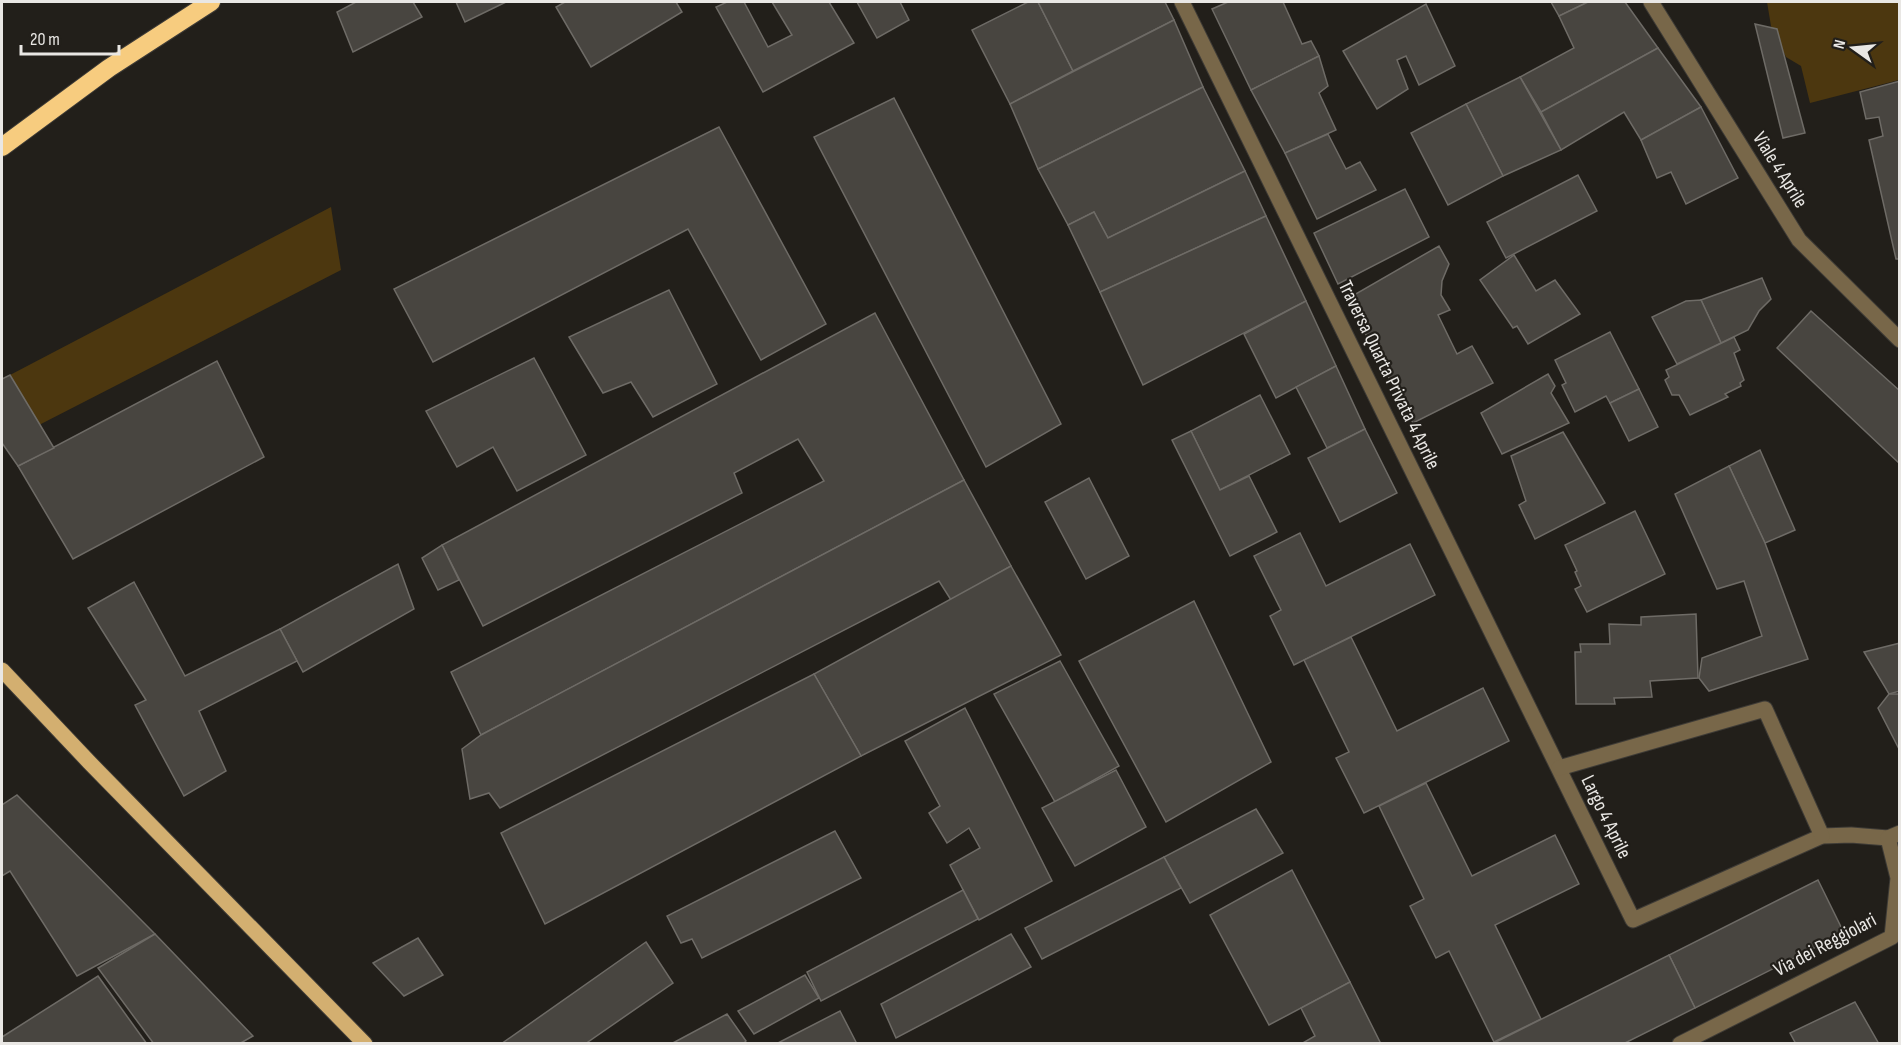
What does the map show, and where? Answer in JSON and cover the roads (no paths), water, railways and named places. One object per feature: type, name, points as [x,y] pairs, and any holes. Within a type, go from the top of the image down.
[{"type":"highway","points":[[2,147],[109,68],[211,2]]},
{"type":"main road","points":[[2,670],[365,1044]]},
{"type":"street","name":"Traversa Quarta Privata 4 Aprile","points":[[1182,2],[1559,768]]},
{"type":"street","name":"Viale 4 Aprile","points":[[1651,2],[1799,240],[1899,340]]},
{"type":"street","name":"Largo 4 Aprile","points":[[1822,836],[1765,709],[1559,768],[1633,920],[1822,836],[1894,836]]},
{"type":"street","name":"Via dei Reggiolari","points":[[1680,1044],[1892,937],[1898,878],[1894,836]]}]
